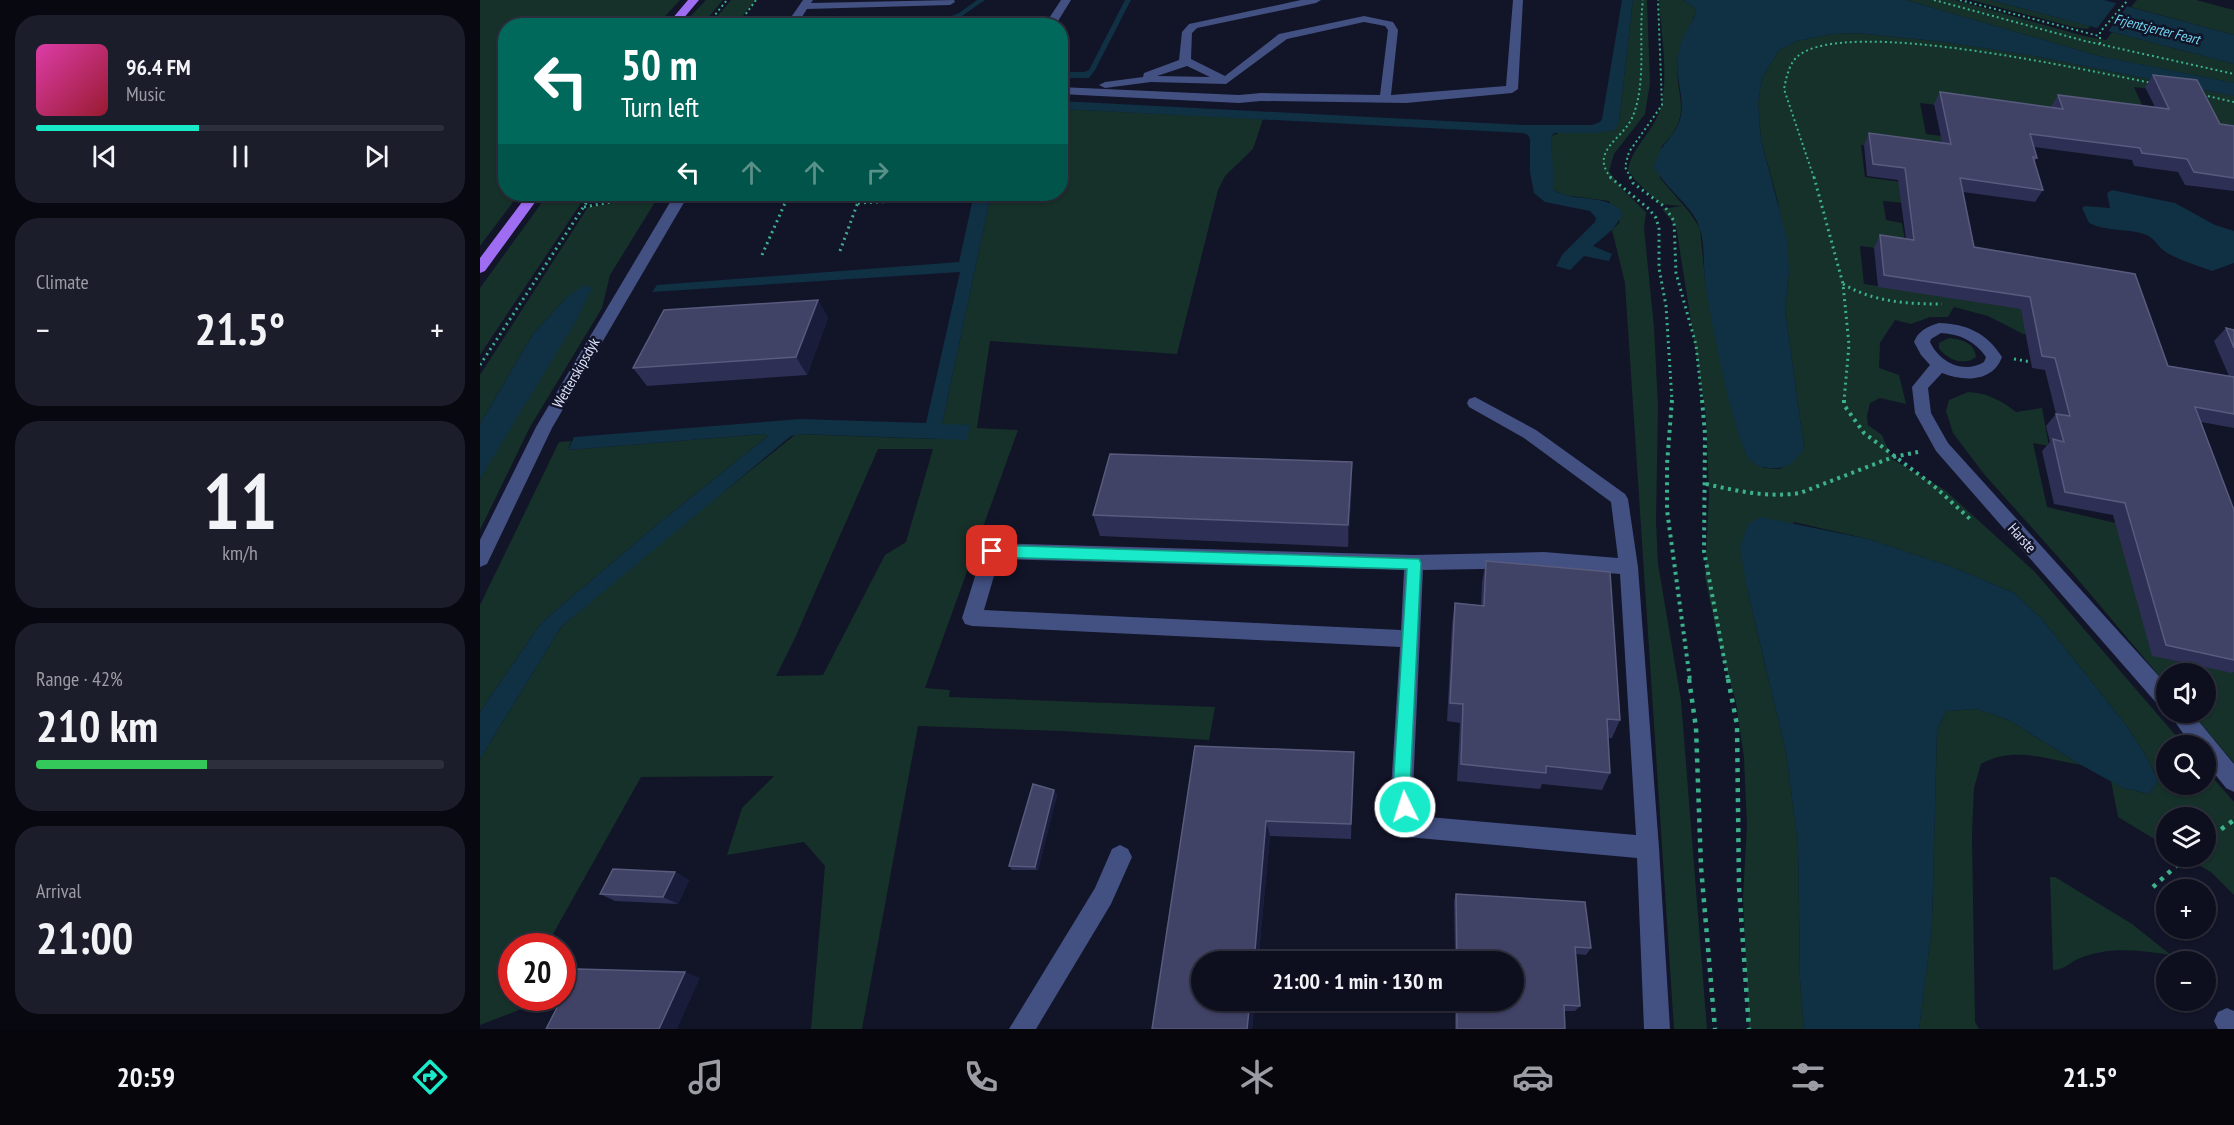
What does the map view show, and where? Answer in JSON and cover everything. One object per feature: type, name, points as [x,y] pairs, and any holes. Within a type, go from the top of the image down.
[{"type":"main road","points":[[678,18],[694,0]]},
{"type":"main road","points":[[480,268],[529,201]]},
{"type":"street","points":[[1055,18],[1066,0]]},
{"type":"street","points":[[1185,62],[1186,32],[1193,26],[1316,0]]},
{"type":"street","points":[[1068,90],[1239,99],[1261,97],[1385,99],[1428,98],[1512,90],[1518,0]]},
{"type":"street","points":[[796,18],[806,3],[950,2]]},
{"type":"street","points":[[1068,90],[1151,79],[1226,81],[1283,36],[1364,18],[1389,24],[1393,30],[1385,99]]},
{"type":"street","points":[[1127,81],[1185,62],[1226,81],[1237,91],[1261,97]]},
{"type":"street","name":"Wetterskipsdyk","points":[[480,559],[544,427],[678,201]]},
{"type":"street","points":[[1939,328],[1962,331],[1974,336],[1990,350],[1994,357],[1991,365],[1976,373],[1952,370],[1940,365],[1924,350],[1922,342],[1924,336],[1939,328]]},
{"type":"street","name":"Harste","points":[[1940,365],[1920,387],[1923,413],[1942,447],[2156,688]]},
{"type":"street","points":[[1475,403],[1530,434],[1619,499],[1629,567],[1648,848],[1657,1029]]},
{"type":"street","points":[[1410,639],[972,618],[992,551],[1414,563],[1544,560],[1629,567]]},
{"type":"street","points":[[1414,563],[1402,789],[1407,826],[1648,848]]},
{"type":"street","points":[[2187,723],[2234,781]]},
{"type":"street","points":[[1022,1029],[1103,896],[1120,856]]},
{"type":"path","points":[[712,18],[727,0]]},
{"type":"path","points":[[743,18],[756,0]]},
{"type":"path","points":[[1643,0],[1641,86],[1634,114],[1629,125],[1602,155],[1602,162],[1607,175],[1648,208],[1656,218],[1659,229],[1659,268],[1670,337],[1672,411],[1667,464],[1667,510],[1696,728],[1701,867],[1714,1029]]},
{"type":"path","points":[[1658,0],[1662,105],[1629,152],[1625,167],[1634,183],[1665,207],[1674,221],[1676,273],[1696,345],[1705,434],[1704,552],[1737,725],[1739,887],[1749,1029]]},
{"type":"path","points":[[1934,0],[2100,44],[2234,74]]},
{"type":"path","points":[[1960,0],[2100,34]]},
{"type":"path","points":[[2100,44],[2100,34],[2128,0]]},
{"type":"path","points":[[1974,522],[1934,486],[1864,433],[1844,405],[1849,345],[1843,284],[1823,206],[1784,90],[1787,74],[1797,56],[1818,47],[1847,42],[1907,43],[1988,52],[2158,84]]},
{"type":"path","points":[[2200,94],[2234,102]]},
{"type":"path","points":[[480,365],[587,201]]},
{"type":"path","points":[[583,207],[613,201]]},
{"type":"path","points":[[762,255],[786,201]]},
{"type":"path","points":[[840,251],[858,203],[898,201]]},
{"type":"path","points":[[1843,284],[1856,292],[1876,298],[1910,304],[1944,304],[1959,310],[1963,320],[1962,331]]},
{"type":"path","points":[[1706,484],[1751,493],[1787,496],[1893,457],[1942,447]]},
{"type":"path","points":[[2216,833],[2234,820]]},
{"type":"path","points":[[2153,887],[2175,867]]},
{"type":"green space","points":[[480,0],[680,0],[663,18],[498,18],[498,201],[514,201],[480,246]]},
{"type":"green space","points":[[706,0],[723,0],[708,18],[689,18]]},
{"type":"green space","points":[[731,0],[755,0],[741,18],[716,18]]},
{"type":"green space","points":[[1633,0],[1647,0],[1650,83],[1645,114],[1614,154],[1609,171],[1623,190],[1646,212],[1644,228],[1654,327],[1658,406],[1656,521],[1658,564],[1681,700],[1707,1029],[1674,1029],[1625,283],[1612,230],[1620,222],[1609,201],[1564,195],[1552,187],[1551,136],[1559,133],[1610,131],[1619,121]]},
{"type":"green space","points":[[1659,0],[1683,0],[1695,8],[1695,12],[1679,51],[1677,65],[1681,111],[1673,134],[1662,146],[1660,178],[1700,228],[1705,280],[1722,367],[1745,451],[1752,462],[1764,468],[1780,469],[1804,448],[1785,310],[1789,270],[1778,202],[1761,140],[1758,103],[1762,78],[1779,50],[1797,41],[1833,34],[1857,33],[1945,42],[2030,55],[2234,96],[2234,139],[2178,92],[2134,87],[2148,118],[2043,106],[2021,115],[1920,103],[1926,134],[1966,139],[1953,157],[1861,145],[1865,177],[1901,182],[1904,203],[1883,201],[1886,220],[1902,223],[1907,252],[1860,246],[1864,284],[1985,302],[2079,305],[2071,341],[2023,334],[1988,316],[1954,307],[1948,317],[1930,317],[1911,324],[1895,320],[1880,343],[1879,368],[1899,375],[1906,404],[1880,398],[1870,403],[1867,416],[1868,425],[1882,435],[1892,459],[1945,490],[2034,571],[2156,713],[2156,723],[2165,723],[2175,735],[2156,735],[2156,777],[2145,754],[2126,725],[2042,619],[2014,593],[1955,568],[1868,539],[1794,522],[1747,589],[1786,752],[1798,843],[1800,979],[1804,1029],[1749,1029],[1743,897],[1747,825],[1744,758],[1736,702],[1720,648],[1705,577],[1709,493],[1706,416],[1676,226],[1662,209],[1682,206],[1660,204],[1628,170],[1634,154],[1659,112],[1664,86]]},
{"type":"green space","points":[[1906,0],[1955,0],[2106,40],[2112,32],[2234,64],[2234,83],[2099,56]]},
{"type":"green space","points":[[1971,0],[1990,0],[2090,26],[2088,29],[2077,28]]},
{"type":"green space","points":[[2137,0],[2196,0],[2234,10],[2234,35],[2131,7]]},
{"type":"green space","points":[[1068,109],[1263,119],[1253,149],[1225,176],[1218,190],[1177,354],[990,341],[977,428],[1018,430],[925,688],[950,690],[949,697],[1215,707],[1209,740],[1062,731],[918,726],[862,1029],[811,1029],[825,866],[804,842],[727,855],[742,808],[774,776],[641,777],[554,933],[498,933],[498,1011],[516,1011],[480,1025],[480,759],[561,627],[662,541],[796,434],[935,439],[942,424],[990,201],[1068,201]],"holes":[[[878,449],[933,449],[906,542],[885,555],[823,675],[776,676]]]},
{"type":"green space","points":[[543,201],[582,201],[480,355],[480,288]]},
{"type":"green space","points":[[615,201],[656,201],[610,275],[602,308],[530,427],[480,530],[480,479],[568,296],[533,334],[480,424],[480,375],[588,207]]},
{"type":"green space","points":[[1949,338],[1970,345],[1976,357],[1961,361],[1946,355],[1939,348],[1939,343]]},
{"type":"green space","points":[[1968,392],[1994,398],[2016,412],[2042,408],[2049,446],[2033,443],[2047,507],[2124,525],[2162,658],[2186,663],[2156,663],[2156,672],[2075,576],[1984,474],[1953,433],[1946,411],[1949,400]]},
{"type":"green space","points":[[763,434],[768,436],[659,523],[541,623],[480,712],[480,605],[559,442],[571,441],[568,450]]},
{"type":"green space","points":[[2234,652],[2234,763],[2216,742],[2216,735],[2210,735],[2200,723],[2216,723],[2216,669],[2219,670]]},
{"type":"green space","points":[[1977,709],[2009,720],[2081,765],[2043,757],[2018,755],[2005,756],[1981,764],[1974,788],[1972,835],[1975,1022],[1979,1029],[1919,1029],[1932,925],[1937,730],[1946,711]]},
{"type":"green space","points":[[2111,781],[2123,788],[2149,794],[2156,784],[2156,795],[2216,795],[2216,782],[2234,802],[2234,895],[2211,872],[2202,867],[2216,867],[2216,807],[2156,807],[2156,840],[2118,817]]},
{"type":"green space","points":[[2050,877],[2055,877],[2132,924],[2166,951],[2156,951],[2156,953],[2136,951],[2101,952],[2078,959],[2061,969],[2053,970]]},
{"type":"water","points":[[977,0],[985,0],[959,18],[946,18],[959,13]]},
{"type":"water","points":[[1125,0],[1131,0],[1089,78],[1068,78],[1068,72],[1089,70]]},
{"type":"water","points":[[1622,0],[1633,0],[1619,121],[1615,130],[1596,133],[1555,133],[1551,136],[1554,190],[1562,194],[1605,202],[1621,210],[1623,215],[1612,230],[1593,246],[1612,254],[1609,261],[1584,256],[1570,270],[1556,266],[1562,255],[1595,222],[1596,218],[1590,211],[1545,202],[1534,193],[1530,172],[1530,139],[1523,133],[1068,109],[1068,101],[1523,125],[1592,125],[1602,119]]},
{"type":"water","points":[[1683,0],[1906,0],[2099,56],[2234,83],[2234,96],[2029,55],[1945,42],[1857,33],[1833,34],[1797,41],[1779,50],[1762,78],[1758,103],[1761,140],[1787,239],[1789,270],[1785,310],[1804,448],[1787,466],[1764,467],[1751,461],[1744,449],[1730,404],[1707,296],[1700,229],[1692,213],[1654,167],[1659,152],[1674,132],[1680,119],[1678,55],[1683,37],[1695,12],[1695,8]]},
{"type":"water","name":"Frjentsjerter Feart","points":[[1990,0],[2104,0],[2234,35],[2234,64]]},
{"type":"water","points":[[2112,190],[2175,203],[2215,225],[2234,231],[2234,263],[2212,271],[2169,254],[2144,234],[2103,228],[2089,223],[2082,208],[2085,206],[2110,208],[2107,193]]},
{"type":"water","points":[[972,201],[990,201],[942,424],[970,425],[967,440],[800,434],[791,436],[561,627],[480,759],[480,712],[541,623],[659,523],[768,436],[763,434],[568,450],[574,437],[801,419],[926,423],[960,272],[652,292],[657,285],[959,262]]},
{"type":"water","points":[[585,285],[592,288],[576,321],[480,479],[480,424],[533,334],[568,296]]},
{"type":"water","points":[[1761,517],[1868,539],[1955,568],[2014,593],[2042,619],[2126,725],[2145,754],[2156,777],[2156,784],[2149,794],[2123,788],[2009,720],[1977,709],[1946,711],[1937,730],[1932,925],[1919,1029],[1804,1029],[1800,979],[1798,843],[1786,752],[1747,589],[1740,547],[1748,524]]},
{"type":"pier","points":[[2118,1],[2129,4],[2106,34],[2095,31]]},
{"type":"building","points":[[2153,75],[2197,80],[2220,124],[2234,126],[2234,178],[2194,172],[2187,159],[2142,153],[2140,148],[2030,134],[2037,158],[2033,157],[2043,190],[1960,178],[1974,247],[2135,274],[2168,366],[2234,377],[2234,414],[2195,407],[2234,510],[2234,660],[2166,645],[2125,503],[2065,492],[2053,439],[2064,442],[2056,414],[2070,416],[2055,358],[2042,356],[2030,297],[1884,275],[1880,235],[1914,240],[1905,168],[1873,164],[1869,133],[1951,144],[1940,92],[2063,109],[2058,95],[2169,109]]},
{"type":"building","points":[[818,300],[796,357],[633,368],[664,310]]},
{"type":"building","points":[[2226,328],[2234,330],[2234,348]]},
{"type":"building","points":[[1110,454],[1352,462],[1348,525],[1093,515]]},
{"type":"building","points":[[1486,561],[1610,572],[1620,720],[1607,719],[1610,773],[1546,766],[1546,773],[1461,764],[1463,704],[1450,703],[1455,603],[1484,606]]},
{"type":"building","points":[[1195,746],[1354,752],[1351,824],[1266,821],[1255,951],[1191,951],[1191,1011],[1249,1011],[1247,1029],[1152,1029]]},
{"type":"building","points":[[1033,784],[1054,790],[1035,867],[1009,866]]},
{"type":"building","points":[[613,869],[675,872],[663,897],[600,894]]},
{"type":"building","points":[[1456,894],[1585,902],[1591,948],[1575,947],[1580,1006],[1564,1005],[1565,1029],[1457,1029],[1457,1011],[1524,1011],[1524,951],[1457,951]]},
{"type":"building","points":[[577,969],[685,972],[659,1029],[546,1029],[555,1011],[576,1011]]},
{"type":"route","points":[[992,551],[1414,563],[1402,789],[1405,807]]}]
